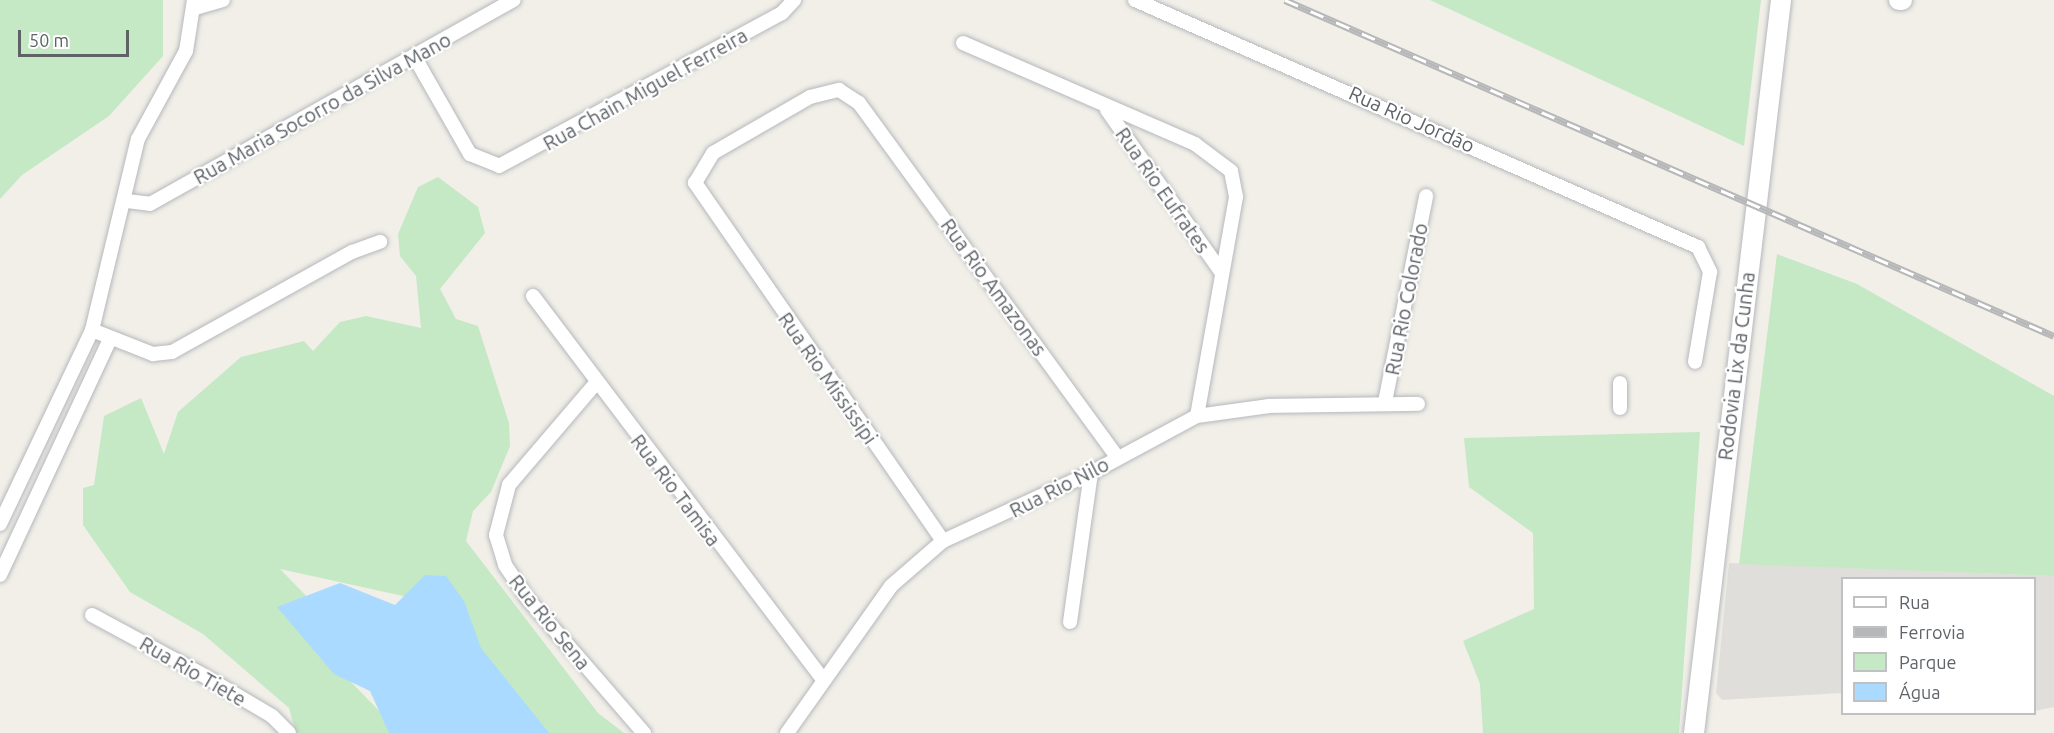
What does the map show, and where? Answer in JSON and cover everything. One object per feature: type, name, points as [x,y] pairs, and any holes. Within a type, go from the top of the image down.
[{"type":"main road","name":"Rodovia Lix da Cunha","points":[[1694,733],[1781,0]]},
{"type":"street","points":[[0,524],[92,330],[127,201],[138,139],[186,51],[194,4],[223,0]]},
{"type":"street","name":"Rua Maria Socorro da Silva Mano","points":[[127,201],[150,204],[514,0]]},
{"type":"street","name":"Rua Chain Miguel Ferreira","points":[[414,56],[470,154],[490,165],[513,162],[782,13],[794,0]]},
{"type":"street","name":"Rua Rio Jordão","points":[[1135,0],[1688,240],[1705,254],[1710,272],[1695,362]]},
{"type":"street","name":"Rua Rio Eufrates","points":[[963,43],[1107,110],[1212,153],[1232,171],[1236,197],[1220,270],[1197,416]]},
{"type":"street","name":"Rua Rio Amazonas","points":[[713,216],[695,183],[712,153],[822,93],[848,94],[869,116],[1118,458]]},
{"type":"street","name":"Rua Rio Eufrates","points":[[1107,110],[1220,270]]},
{"type":"street","name":"Rua Rio Colorado","points":[[1385,402],[1426,196]]},
{"type":"street","name":"Rua Rio Mississipi","points":[[713,216],[943,541]]},
{"type":"street","points":[[92,330],[153,354],[172,352],[352,252],[380,242]]},
{"type":"street","name":"Rua Rio Tamisa","points":[[533,296],[596,383],[823,680]]},
{"type":"street","points":[[0,574],[110,339]]},
{"type":"street","name":"Rua Rio Sena","points":[[596,383],[509,485],[496,535],[505,565],[527,598],[644,733]]},
{"type":"street","points":[[1620,383],[1620,408]]},
{"type":"street","name":"Rua Rio Nilo","points":[[787,733],[891,586],[943,541],[1092,473],[1197,416],[1269,406],[1385,402],[1418,404]]},
{"type":"street","points":[[1070,622],[1092,473]]},
{"type":"street","name":"Rua Rio Tiete","points":[[92,615],[201,674],[272,716],[289,733]]},
{"type":"shaded area","points":[[1729,563],[2054,576],[2054,707],[2036,711],[2036,577],[1841,577],[1841,693],[1722,700],[1716,693]]},
{"type":"green space","points":[[0,0],[163,0],[163,56],[109,116],[22,175],[0,199]]},
{"type":"green space","points":[[1430,0],[1761,0],[1744,146]]},
{"type":"green space","points":[[438,177],[478,207],[485,233],[440,289],[456,319],[478,326],[509,423],[510,446],[491,492],[473,511],[466,541],[598,713],[624,733],[520,733],[426,601],[280,569],[313,603],[320,650],[384,716],[392,733],[296,733],[289,708],[203,634],[130,592],[83,525],[83,488],[94,485],[104,416],[141,398],[164,454],[178,412],[241,357],[304,341],[313,351],[340,322],[366,316],[421,328],[416,276],[400,256],[398,234],[418,187]]},
{"type":"green space","points":[[1777,254],[1857,284],[2054,396],[2054,576],[1739,564]]},
{"type":"green space","points":[[1700,432],[1679,733],[1483,733],[1480,684],[1463,641],[1534,609],[1533,533],[1469,487],[1464,438]]},
{"type":"water","points":[[425,575],[446,576],[464,601],[481,648],[549,733],[389,733],[370,691],[334,674],[277,607],[340,583],[395,605]]},
{"type":"railway","points":[[1285,0],[2054,336]]}]
